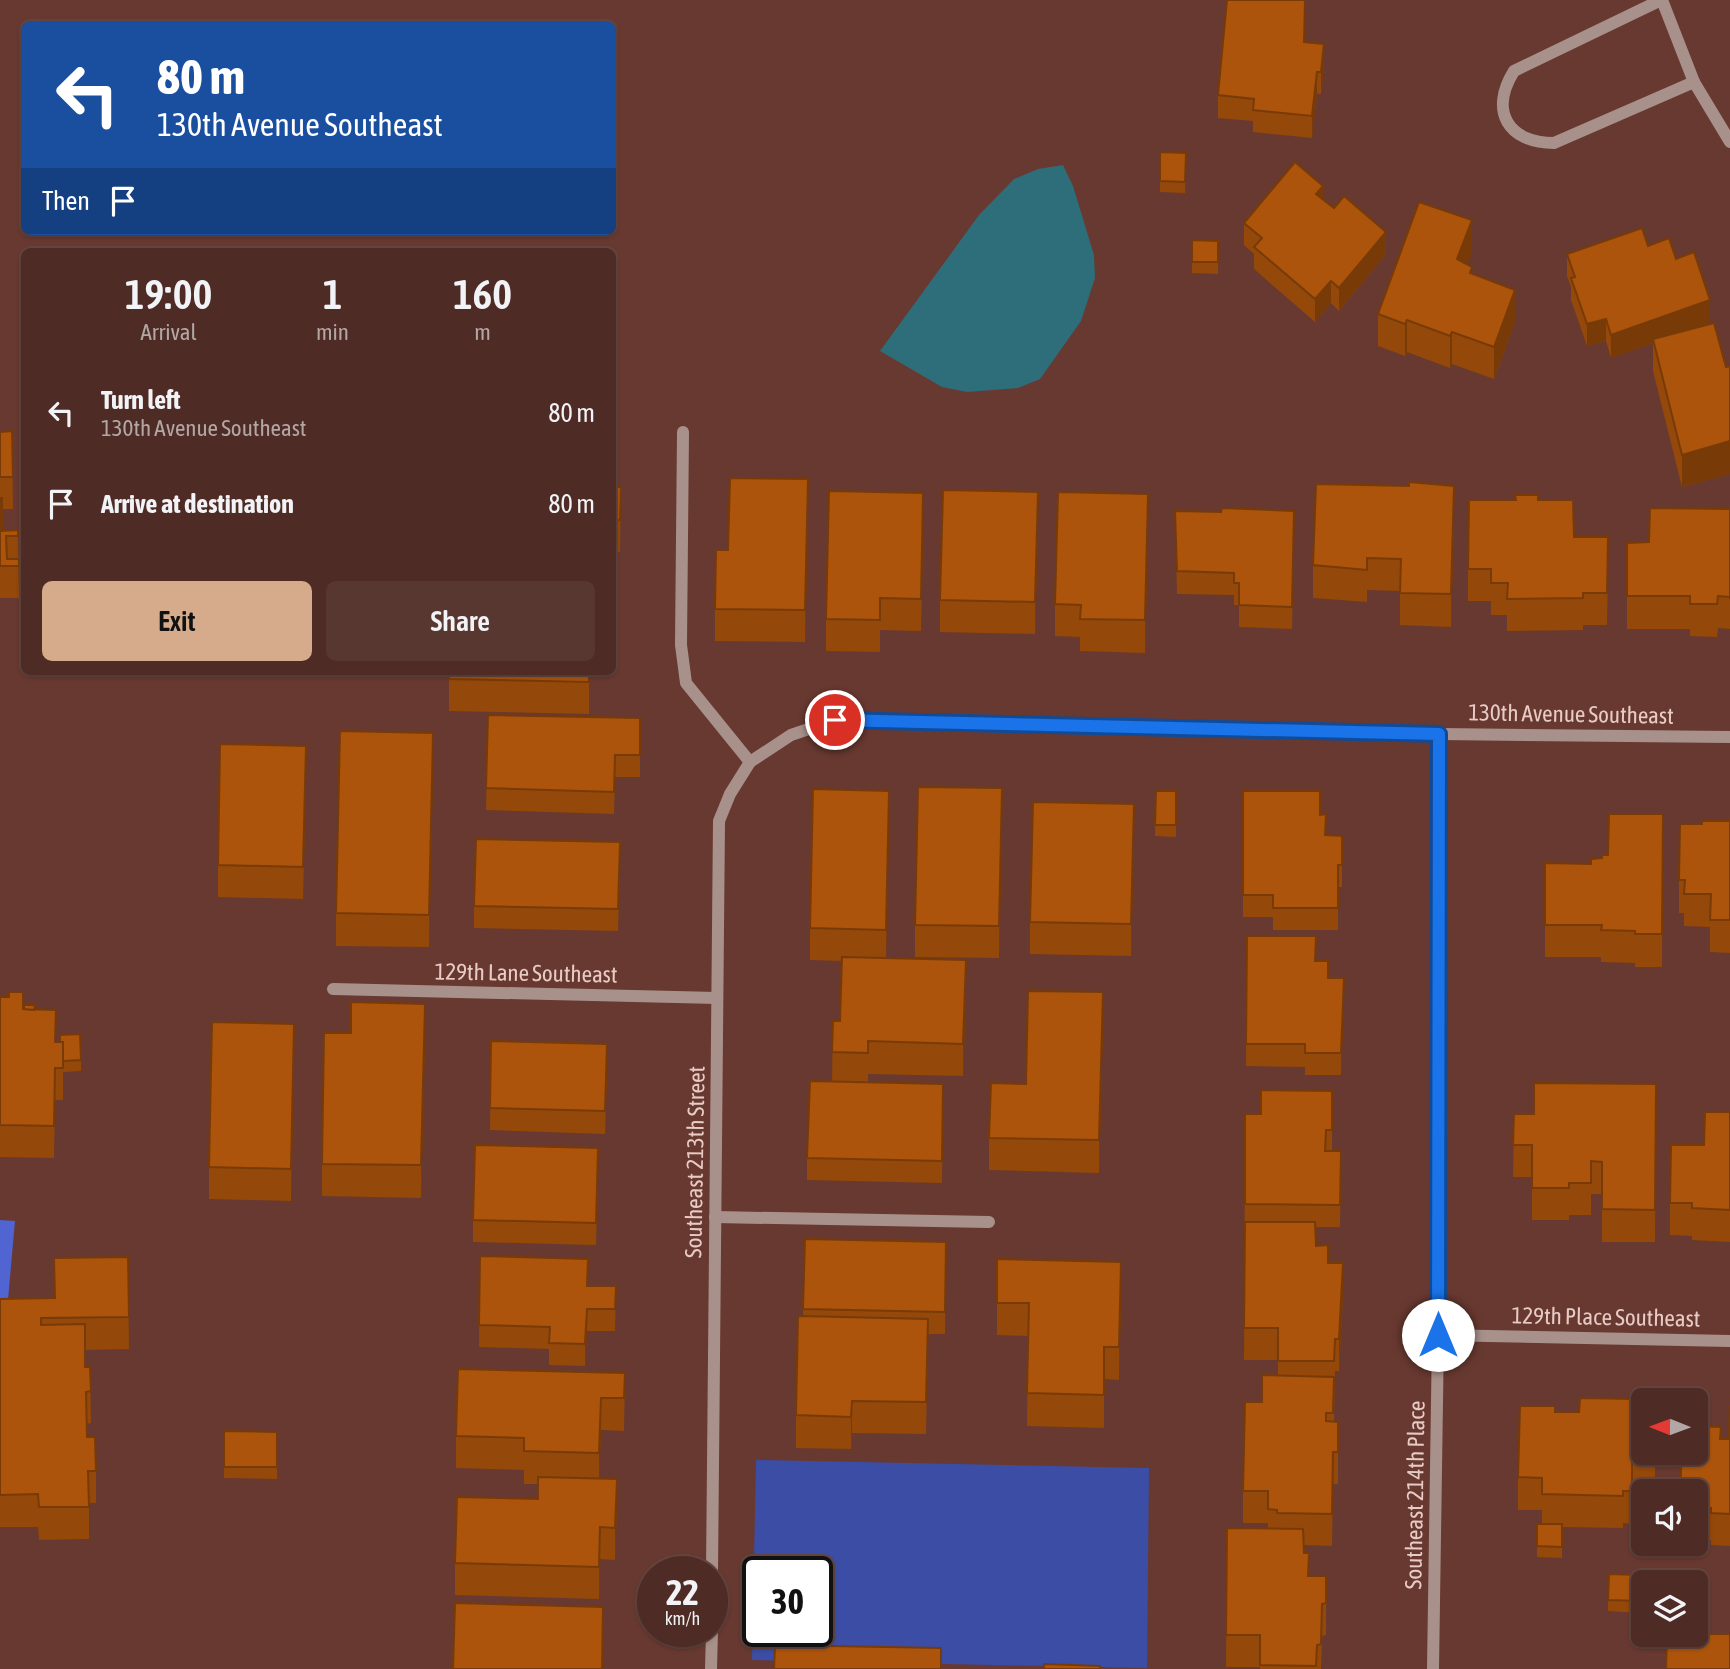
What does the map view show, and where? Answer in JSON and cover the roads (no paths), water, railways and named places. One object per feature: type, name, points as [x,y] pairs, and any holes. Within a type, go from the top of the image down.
[{"type":"street","points":[[1693,82],[1554,144],[1535,143],[1516,135],[1502,110],[1503,88],[1514,71],[1662,0],[1693,82],[1730,142]]},
{"type":"street","points":[[683,432],[681,645],[686,683],[750,762]]},
{"type":"street","name":"130th Avenue Southeast","points":[[750,762],[791,735],[835,720],[1439,734],[1730,737]]},
{"type":"street","name":"Southeast 214th Place","points":[[1433,1669],[1438,1335],[1439,734]]},
{"type":"street","name":"Southeast 213th Street","points":[[712,1556],[719,821],[730,793],[750,762]]},
{"type":"street","name":"129th Lane Southeast","points":[[333,989],[717,998]]},
{"type":"street","points":[[715,1217],[989,1222]]},
{"type":"street","name":"129th Place Southeast","points":[[1438,1335],[1730,1341]]},
{"type":"street","points":[[711,1669],[712,1647]]}]
